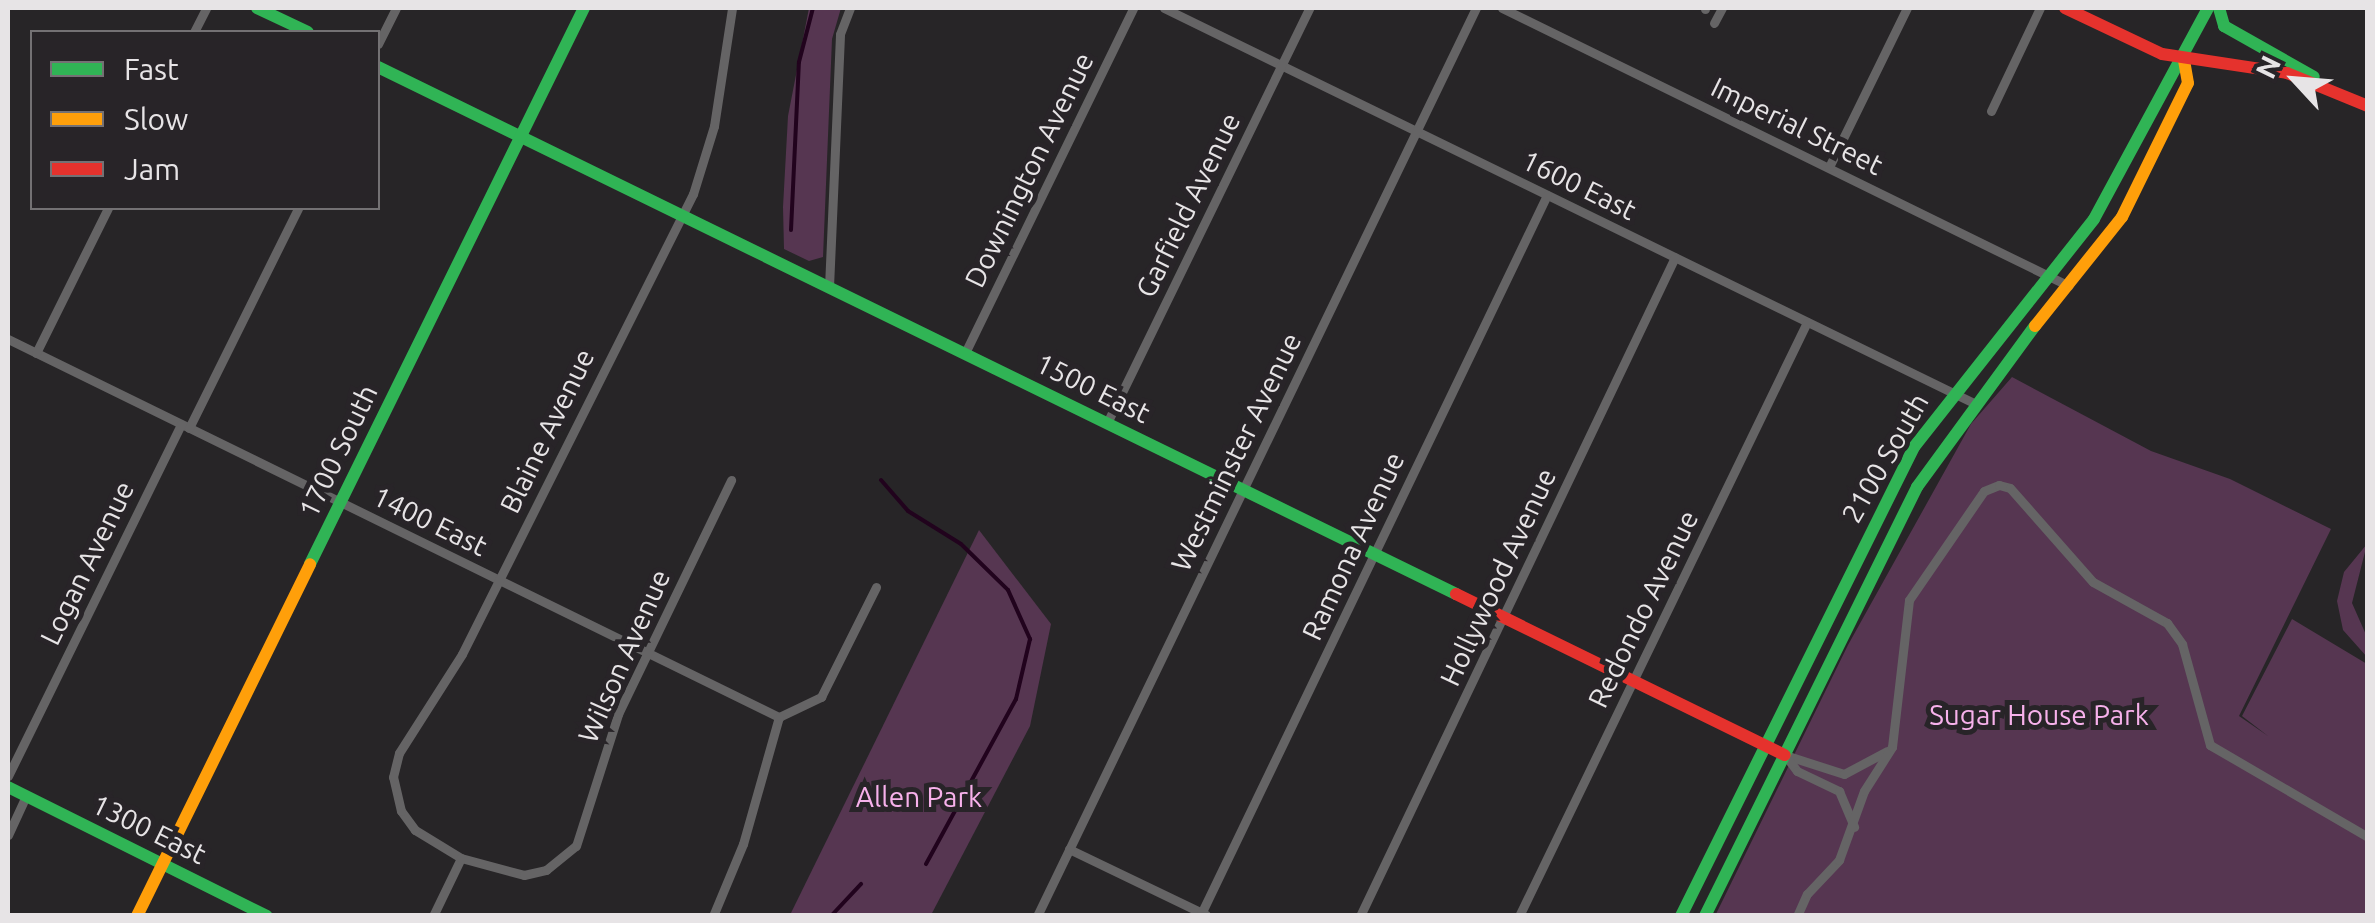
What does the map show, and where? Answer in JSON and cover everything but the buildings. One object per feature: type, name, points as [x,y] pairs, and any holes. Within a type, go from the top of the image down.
[{"type":"street","points":[[257,8],[304,30]]},
{"type":"street","points":[[380,40],[396,8]]},
{"type":"street","name":"1700 South","points":[[137,916],[584,8]]},
{"type":"street","name":"Blaine Avenue","points":[[461,858],[408,822],[393,777],[398,753],[500,580],[681,214],[714,126],[732,8]]},
{"type":"street","points":[[830,287],[840,34],[850,8]]},
{"type":"street","name":"Downington Avenue","points":[[965,353],[1133,8]]},
{"type":"street","name":"1600 East","points":[[1164,8],[1974,403]]},
{"type":"street","name":"Garfield Avenue","points":[[1108,423],[1309,8]]},
{"type":"street","name":"Westminster Avenue","points":[[1037,916],[1476,8]]},
{"type":"street","name":"Imperial Street","points":[[1502,8],[2072,288]]},
{"type":"street","points":[[1714,23],[1722,8]]},
{"type":"street","points":[[1829,167],[1907,8]]},
{"type":"street","points":[[1991,111],[2040,8]]},
{"type":"street","points":[[2065,8],[2184,61],[2319,82]]},
{"type":"street","name":"2100 South","points":[[1681,916],[1904,466],[1953,393],[2052,276],[2106,199],[2168,73],[2184,61],[2208,8]]},
{"type":"street","points":[[2219,8],[2224,26],[2299,64],[2319,82],[2368,106]]},
{"type":"street","name":"2100 South","points":[[1706,916],[1917,488],[1974,403],[2072,288],[2122,216],[2188,83],[2184,61]]},
{"type":"street","name":"1500 East","points":[[380,68],[1785,754],[1844,774],[1892,746]]},
{"type":"street","name":"Ramona Avenue","points":[[1203,915],[1547,195]]},
{"type":"street","points":[[36,353],[107,210]]},
{"type":"street","name":"Logan Avenue","points":[[8,776],[297,210]]},
{"type":"street","name":"Hollywood Avenue","points":[[1360,916],[1675,258]]},
{"type":"street","name":"Redondo Avenue","points":[[1519,916],[1807,322]]},
{"type":"street","name":"1400 East","points":[[8,339],[779,718]]},
{"type":"street","name":"Wilson Avenue","points":[[461,858],[524,875],[567,856],[582,835],[609,736],[731,480]]},
{"type":"street","points":[[1797,916],[1807,894],[1839,860],[1864,792],[1892,746],[1909,600],[1984,492],[2010,488],[2092,582],[2175,633],[2210,744],[2368,837]]},
{"type":"street","points":[[713,916],[742,844],[779,718],[822,697],[876,587]]},
{"type":"street","name":"1500 East","points":[[1785,754],[1797,771],[1838,791],[1854,827]]},
{"type":"street","name":"1300 East","points":[[8,786],[267,916]]},
{"type":"street","points":[[8,835],[26,796]]},
{"type":"street","points":[[1069,849],[1203,915]]},
{"type":"street","points":[[434,916],[461,858]]},
{"type":"green space","points":[[809,8],[841,8],[832,39],[823,257],[809,261],[784,249],[783,207],[788,116]]},
{"type":"green space","name":"Sugar House Park","points":[[2012,377],[2151,451],[2230,479],[2331,529],[2239,716],[2268,736],[2242,716],[2292,619],[2367,664],[2367,915],[1715,916],[1848,645],[1971,424]]},
{"type":"green space","name":"Allen Park","points":[[979,530],[1051,624],[1030,726],[931,915],[790,915]]},
{"type":"green space","points":[[2367,544],[2352,603],[2367,637],[2367,657],[2343,630],[2337,601],[2344,572]]},
{"type":"waterway","points":[[791,230],[799,62],[813,8]]},
{"type":"waterway","points":[[881,480],[908,511],[961,544],[1008,590],[1030,639],[1016,699],[926,864]]},
{"type":"waterway","points":[[831,916],[861,884]]},
{"type":"traffic: fast","points":[[257,8],[304,30]]},
{"type":"traffic: fast","points":[[310,564],[584,8]]},
{"type":"traffic: fast","points":[[1681,916],[1914,447],[2094,219],[2208,8]]},
{"type":"traffic: fast","points":[[2219,8],[2224,26],[2314,77]]},
{"type":"traffic: fast","points":[[380,68],[1456,594]]},
{"type":"traffic: fast","points":[[1705,916],[1917,487],[2035,326]]},
{"type":"traffic: fast","points":[[8,787],[267,916]]},
{"type":"traffic: slow","points":[[2035,326],[2122,217],[2188,83],[2184,61]]},
{"type":"traffic: slow","points":[[137,916],[310,564]]},
{"type":"traffic: jam","points":[[2065,8],[2162,54],[2287,73],[2368,106]]},
{"type":"traffic: jam","points":[[1456,594],[1785,755]]}]
